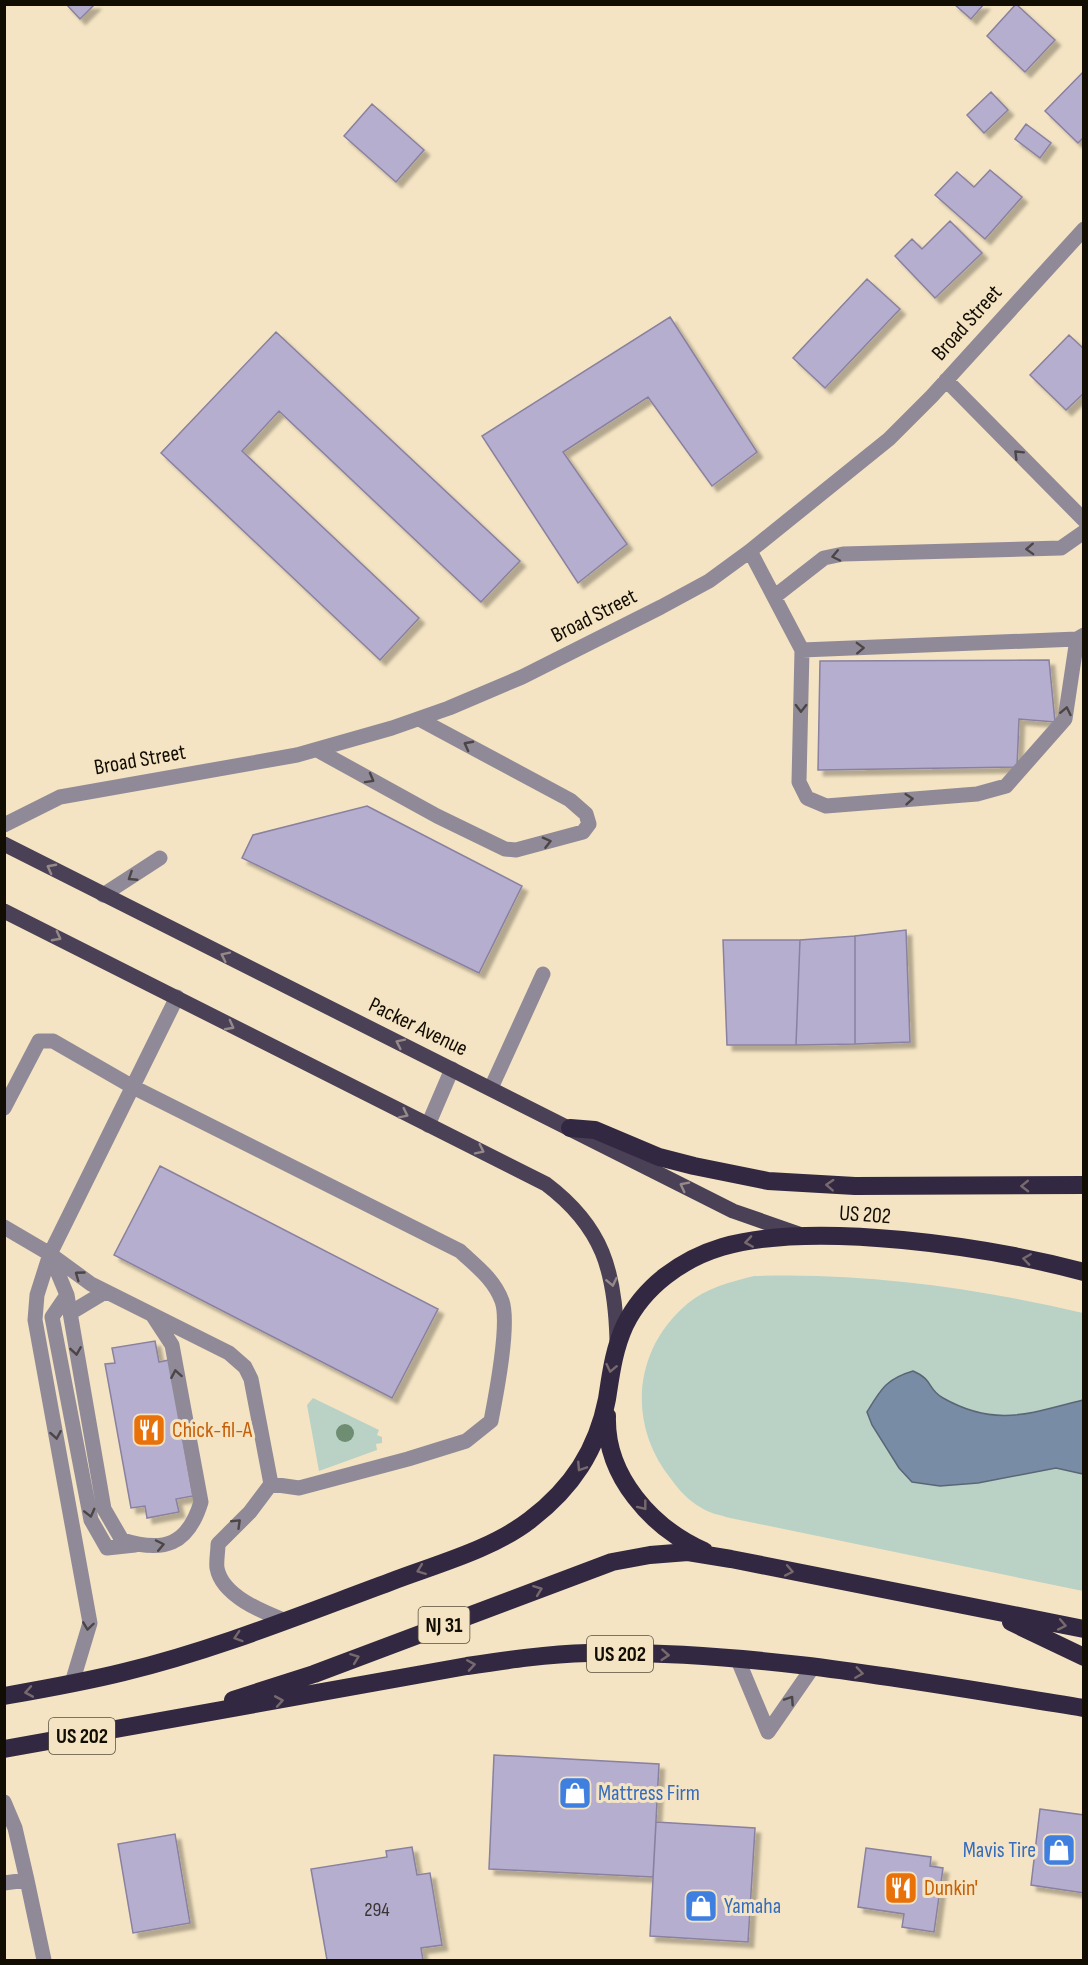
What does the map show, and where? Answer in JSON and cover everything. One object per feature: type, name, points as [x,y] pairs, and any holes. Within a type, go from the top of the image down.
[{"type":"highway","points":[[570,1128],[596,1130],[659,1156],[694,1166],[768,1181],[855,1186],[1083,1185]]},
{"type":"highway","name":"US 202","points":[[4,1696],[72,1683],[166,1660],[286,1621],[514,1532],[550,1503],[580,1470],[597,1438],[618,1343],[626,1324],[645,1294],[663,1278],[689,1261],[715,1250],[741,1243],[817,1236],[932,1245],[1042,1261],[1083,1272]]},
{"type":"highway","points":[[608,1393],[607,1423],[610,1444],[619,1467],[643,1507],[657,1523],[691,1545],[731,1559]]},
{"type":"highway","name":"NJ 31","points":[[160,1722],[314,1674],[612,1562],[650,1555],[688,1552],[731,1559],[1083,1629]]},
{"type":"highway","points":[[988,1611],[1083,1657]]},
{"type":"highway","name":"US 202","points":[[4,1749],[528,1657],[599,1653],[738,1660],[813,1667],[1083,1708]]},
{"type":"main road","name":"Packer Avenue","points":[[4,844],[733,1211],[798,1234],[817,1236]]},
{"type":"main road","points":[[4,911],[546,1185],[586,1222],[596,1237],[615,1293],[618,1343]]},
{"type":"street","name":"Broad Street","points":[[4,825],[60,797],[319,751],[419,719],[522,677],[606,636],[709,581],[750,551],[889,439],[946,380],[1083,229]]},
{"type":"street","points":[[946,380],[1083,520]]},
{"type":"street","points":[[774,597],[824,558],[843,554],[1061,548],[1083,532]]},
{"type":"street","points":[[750,551],[802,650],[799,782],[807,798],[826,806],[977,794],[1006,786],[1065,719],[1080,637],[802,650]]},
{"type":"street","points":[[319,751],[465,830],[505,849],[516,850],[583,832],[589,824],[586,814],[570,801],[419,719]]},
{"type":"street","points":[[104,895],[160,858]]},
{"type":"street","points":[[491,1088],[543,974]]},
{"type":"street","points":[[72,1683],[90,1623],[35,1320],[36,1295],[50,1254],[177,997]]},
{"type":"street","points":[[4,1108],[39,1041],[53,1041],[132,1087],[460,1251],[489,1276],[502,1302],[501,1353],[491,1421],[466,1441],[317,1485],[299,1488],[271,1484]]},
{"type":"street","points":[[428,1125],[452,1069]]},
{"type":"street","points":[[4,1227],[50,1254],[105,1292],[229,1353],[245,1367],[251,1379],[271,1484],[250,1512],[218,1544],[217,1568],[223,1582],[249,1606],[286,1621]]},
{"type":"street","points":[[50,1254],[67,1295],[104,1509],[122,1540],[146,1548],[179,1541],[195,1523],[201,1502],[172,1345],[153,1316]]},
{"type":"street","points":[[70,1313],[105,1292]]},
{"type":"street","points":[[67,1295],[52,1317],[91,1520],[107,1548],[137,1545]]},
{"type":"street","points":[[738,1660],[768,1732],[813,1667]]},
{"type":"street","points":[[4,1802],[15,1828],[44,1960]]},
{"type":"street","points":[[4,1883],[27,1880]]},
{"type":"green space","points":[[796,1275],[879,1279],[961,1289],[1083,1313],[1083,1591],[730,1518],[714,1514],[692,1502],[674,1483],[657,1458],[647,1435],[642,1412],[642,1388],[647,1365],[656,1343],[669,1322],[694,1298],[727,1283],[754,1276]]},
{"type":"green space","points":[[313,1398],[379,1430],[377,1435],[382,1437],[382,1443],[376,1444],[377,1450],[319,1471],[307,1405]]},
{"type":"water","points":[[913,1371],[928,1381],[938,1395],[980,1413],[1013,1415],[1029,1413],[1083,1400],[1083,1474],[1056,1468],[978,1483],[940,1486],[912,1482],[899,1468],[872,1425],[867,1412],[890,1381]]},
{"type":"building","points":[[66,4],[95,4],[80,19]]},
{"type":"building","points":[[954,4],[984,4],[971,19]]},
{"type":"building","points":[[1016,4],[1055,40],[1025,72],[987,36]]},
{"type":"building","points":[[1084,71],[1084,137],[1078,143],[1045,111]]},
{"type":"building","points":[[991,92],[1008,110],[984,133],[967,115]]},
{"type":"building","points":[[372,104],[424,150],[396,182],[344,136]]},
{"type":"building","points":[[1026,124],[1051,143],[1040,158],[1015,139]]},
{"type":"building","points":[[990,170],[1022,197],[985,239],[935,195],[957,172],[974,187]]},
{"type":"building","points":[[950,221],[982,253],[935,298],[895,256],[912,239],[922,249]]},
{"type":"building","points":[[867,279],[900,309],[825,388],[793,358]]},
{"type":"building","points":[[670,317],[757,452],[712,486],[648,397],[563,452],[627,544],[578,583],[482,436]]},
{"type":"building","points":[[276,332],[520,561],[481,602],[279,411],[242,451],[419,618],[380,660],[161,453]]},
{"type":"building","points":[[1069,335],[1084,349],[1084,393],[1066,410],[1030,375]]},
{"type":"building","points":[[1049,660],[1055,722],[1019,719],[1017,767],[818,770],[820,661]]},
{"type":"building","points":[[367,806],[522,886],[479,973],[242,858],[253,835]]},
{"type":"building","points":[[906,930],[910,1042],[855,1044],[855,936]]},
{"type":"building","points":[[855,936],[855,1044],[796,1045],[800,940]]},
{"type":"building","points":[[723,940],[800,940],[796,1045],[727,1045]]},
{"type":"building","points":[[160,1166],[438,1309],[392,1398],[114,1255]]},
{"type":"building","name":"Chick-fil-A","points":[[155,1341],[159,1362],[169,1360],[193,1496],[176,1499],[179,1512],[147,1518],[145,1506],[131,1508],[105,1364],[115,1363],[112,1348]]},
{"type":"building","name":"Mattress Firm","points":[[494,1755],[659,1764],[653,1877],[489,1869]]},
{"type":"building","name":"Mavis Tire","points":[[1040,1809],[1084,1815],[1084,1893],[1031,1885]]},
{"type":"building","name":"Yamaha","points":[[656,1822],[755,1828],[748,1942],[650,1936]]},
{"type":"building","points":[[175,1834],[190,1923],[133,1933],[118,1844]]},
{"type":"building","points":[[412,1847],[417,1875],[430,1873],[442,1945],[421,1948],[423,1960],[327,1960],[311,1869],[387,1857],[386,1851]]},
{"type":"building","name":"Dunkin'","points":[[866,1848],[931,1857],[930,1866],[943,1868],[934,1932],[902,1927],[904,1914],[858,1907]]},
{"type":"place","name":"Chick-fil-A","points":[[149,1430]]},
{"type":"place","name":"Mattress Firm","points":[[575,1793]]},
{"type":"place","name":"Mavis Tire","points":[[1059,1850]]},
{"type":"place","name":"Dunkin'","points":[[901,1888]]},
{"type":"place","name":"Yamaha","points":[[701,1906]]}]
